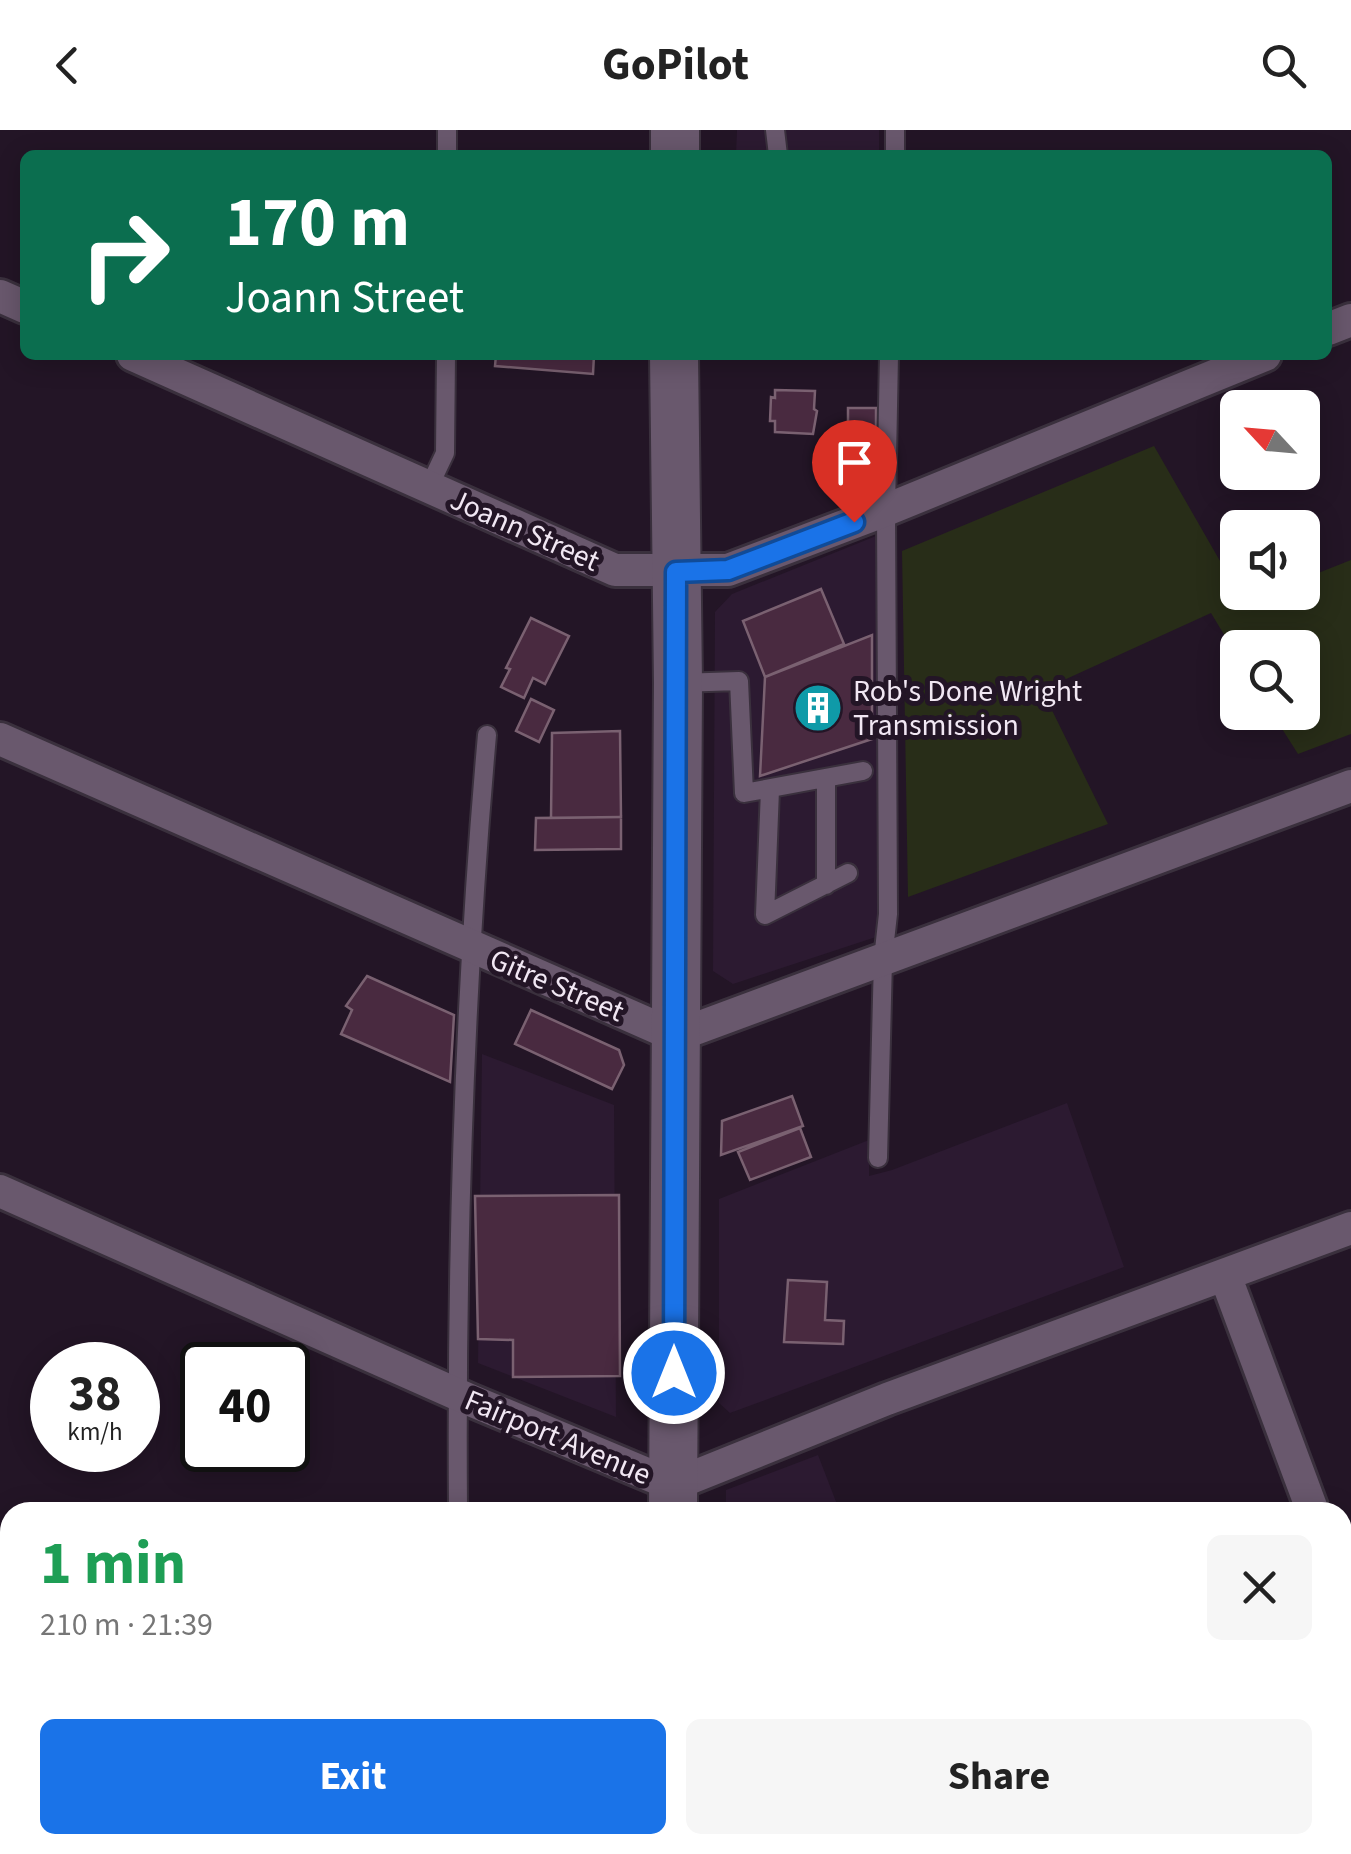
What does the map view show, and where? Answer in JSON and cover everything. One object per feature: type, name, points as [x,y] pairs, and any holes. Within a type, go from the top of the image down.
[{"type":"street","name":"Joann Street","points":[[144,360],[616,570],[676,572],[728,570],[886,510],[1252,360]]},
{"type":"street","points":[[673,1499],[678,683],[674,360]]},
{"type":"street","name":"Gitre Street","points":[[0,739],[676,1036]]},
{"type":"street","points":[[676,1036],[1351,786]]},
{"type":"street","name":"Fairport Avenue","points":[[0,1191],[458,1395],[673,1499],[888,1399],[1351,1228]]},
{"type":"street","points":[[1225,1275],[1309,1502]]},
{"type":"lane","points":[[429,487],[445,453],[446,360]]},
{"type":"lane","points":[[878,1158],[883,959],[888,914],[889,360]]},
{"type":"lane","points":[[678,683],[740,680],[744,792],[863,771]]},
{"type":"lane","points":[[458,1502],[470,948],[487,735]]},
{"type":"lane","points":[[826,778],[826,885]]},
{"type":"lane","points":[[770,790],[765,916],[848,873]]},
{"type":"shaded area","points":[[737,130],[879,130],[879,150],[736,150]]},
{"type":"shaded area","points":[[876,536],[879,936],[733,984],[713,971],[715,612],[732,594]]},
{"type":"shaded area","points":[[482,1054],[614,1105],[616,1417],[478,1363]]},
{"type":"shaded area","points":[[1067,1103],[1124,1267],[730,1413],[719,1403],[719,1199],[869,1140],[869,1176],[892,1170]]},
{"type":"shaded area","points":[[818,1455],[836,1502],[726,1502],[726,1490]]},
{"type":"green space","points":[[1154,446],[1220,561],[1220,610],[1320,610],[1320,572],[1351,560],[1351,734],[1298,754],[1283,730],[1320,730],[1320,630],[1221,630],[1211,613],[1042,690],[1108,824],[908,897],[902,551]]},
{"type":"building","points":[[496,360],[594,360],[593,374],[495,366]]},
{"type":"building","points":[[775,390],[815,391],[813,434],[775,432],[775,421],[770,421]]},
{"type":"building","points":[[848,408],[876,408],[876,440],[848,439]]},
{"type":"building","points":[[821,589],[844,644],[765,677],[743,621]]},
{"type":"building","points":[[531,618],[569,636],[545,684],[533,678],[524,698],[501,687]]},
{"type":"building","name":"Rob's Done Wright Transmission","points":[[872,635],[872,739],[760,776],[765,677]]},
{"type":"building","points":[[531,699],[554,710],[539,742],[516,731]]},
{"type":"building","points":[[620,731],[621,817],[551,818],[552,733]]},
{"type":"building","points":[[621,817],[621,849],[535,850],[536,818]]},
{"type":"building","points":[[367,976],[454,1015],[450,1082],[341,1034],[352,1010],[346,1006]]},
{"type":"building","points":[[531,1010],[619,1050],[624,1065],[612,1089],[515,1044]]},
{"type":"building","points":[[792,1096],[803,1126],[721,1155],[722,1121]]},
{"type":"building","points":[[800,1128],[811,1157],[750,1180],[738,1152]]},
{"type":"building","points":[[619,1195],[620,1376],[513,1377],[513,1340],[478,1339],[475,1196]]},
{"type":"building","points":[[788,1280],[827,1282],[825,1320],[844,1321],[843,1344],[784,1342]]},
{"type":"place","name":"Rob's Done Wright Transmission","points":[[818,708]]},
{"type":"route","points":[[674,1373],[676,572],[728,570],[854,522]]}]
